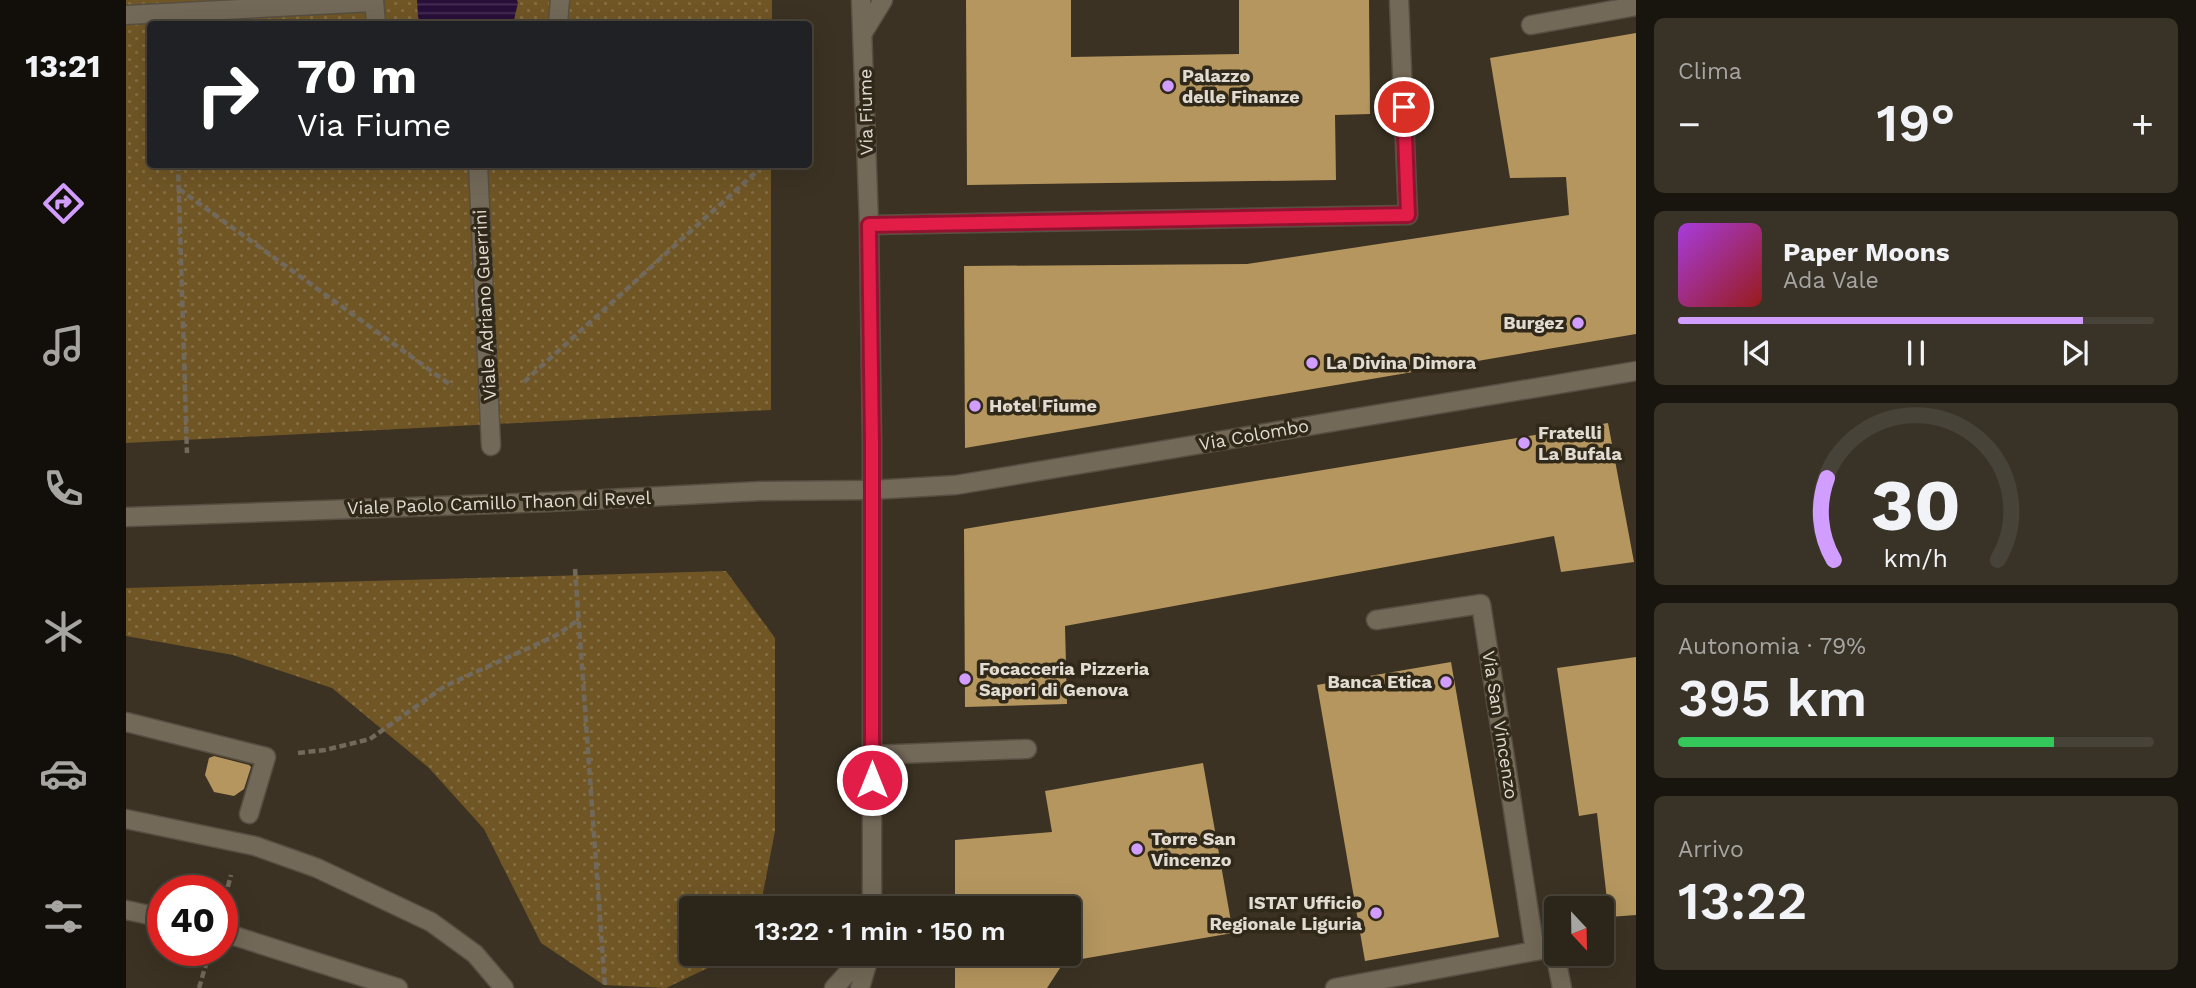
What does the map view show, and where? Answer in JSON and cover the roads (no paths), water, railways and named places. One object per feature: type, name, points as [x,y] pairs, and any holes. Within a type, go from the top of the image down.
[{"type":"street","points":[[558,21],[560,0]]},
{"type":"street","name":"Via Fiume","points":[[861,0],[869,225],[872,896]]},
{"type":"street","points":[[864,31],[883,0]]},
{"type":"street","points":[[869,225],[1408,215],[1399,0]]},
{"type":"street","points":[[126,15],[374,1],[376,21]]},
{"type":"street","points":[[1531,25],[1636,6]]},
{"type":"street","name":"Viale Adriano Guerrini","points":[[478,168],[491,446]]},
{"type":"street","name":"Via Colombo","points":[[872,490],[956,485],[1636,371]]},
{"type":"street","name":"Viale Paolo Camillo Thaon di Revel","points":[[126,517],[549,502],[761,491],[872,490]]},
{"type":"street","name":"Via San Vincenzo","points":[[1376,620],[1481,604],[1535,951]]},
{"type":"street","points":[[126,722],[266,757],[249,814]]},
{"type":"street","points":[[872,755],[1027,749]]},
{"type":"street","points":[[126,819],[255,846],[317,868],[431,922],[475,954],[504,988]]},
{"type":"street","points":[[126,910],[147,915]]},
{"type":"street","points":[[238,937],[398,988]]},
{"type":"street","points":[[1335,988],[1554,948],[1562,988]]},
{"type":"street","points":[[834,988],[857,966]]},
{"type":"street","points":[[848,988],[862,966]]},
{"type":"street","points":[[860,988],[866,966]]},
{"type":"street","points":[[871,966],[874,988]]},
{"type":"place","name":"Palazzo delle Finanze","points":[[1168,86]]},
{"type":"place","name":"Burgez","points":[[1578,323]]},
{"type":"place","name":"La Divina Dimora","points":[[1312,363]]},
{"type":"place","name":"Hotel Fiume","points":[[975,406]]},
{"type":"place","name":"Fratelli La Bufala","points":[[1524,443]]},
{"type":"place","name":"Focacceria Pizzeria Sapori di Genova","points":[[965,679]]},
{"type":"place","name":"Banca Etica","points":[[1446,682]]},
{"type":"place","name":"Torre San Vincenzo","points":[[1137,849]]},
{"type":"place","name":"ISTAT Ufficio Regionale Liguria","points":[[1376,913]]}]
